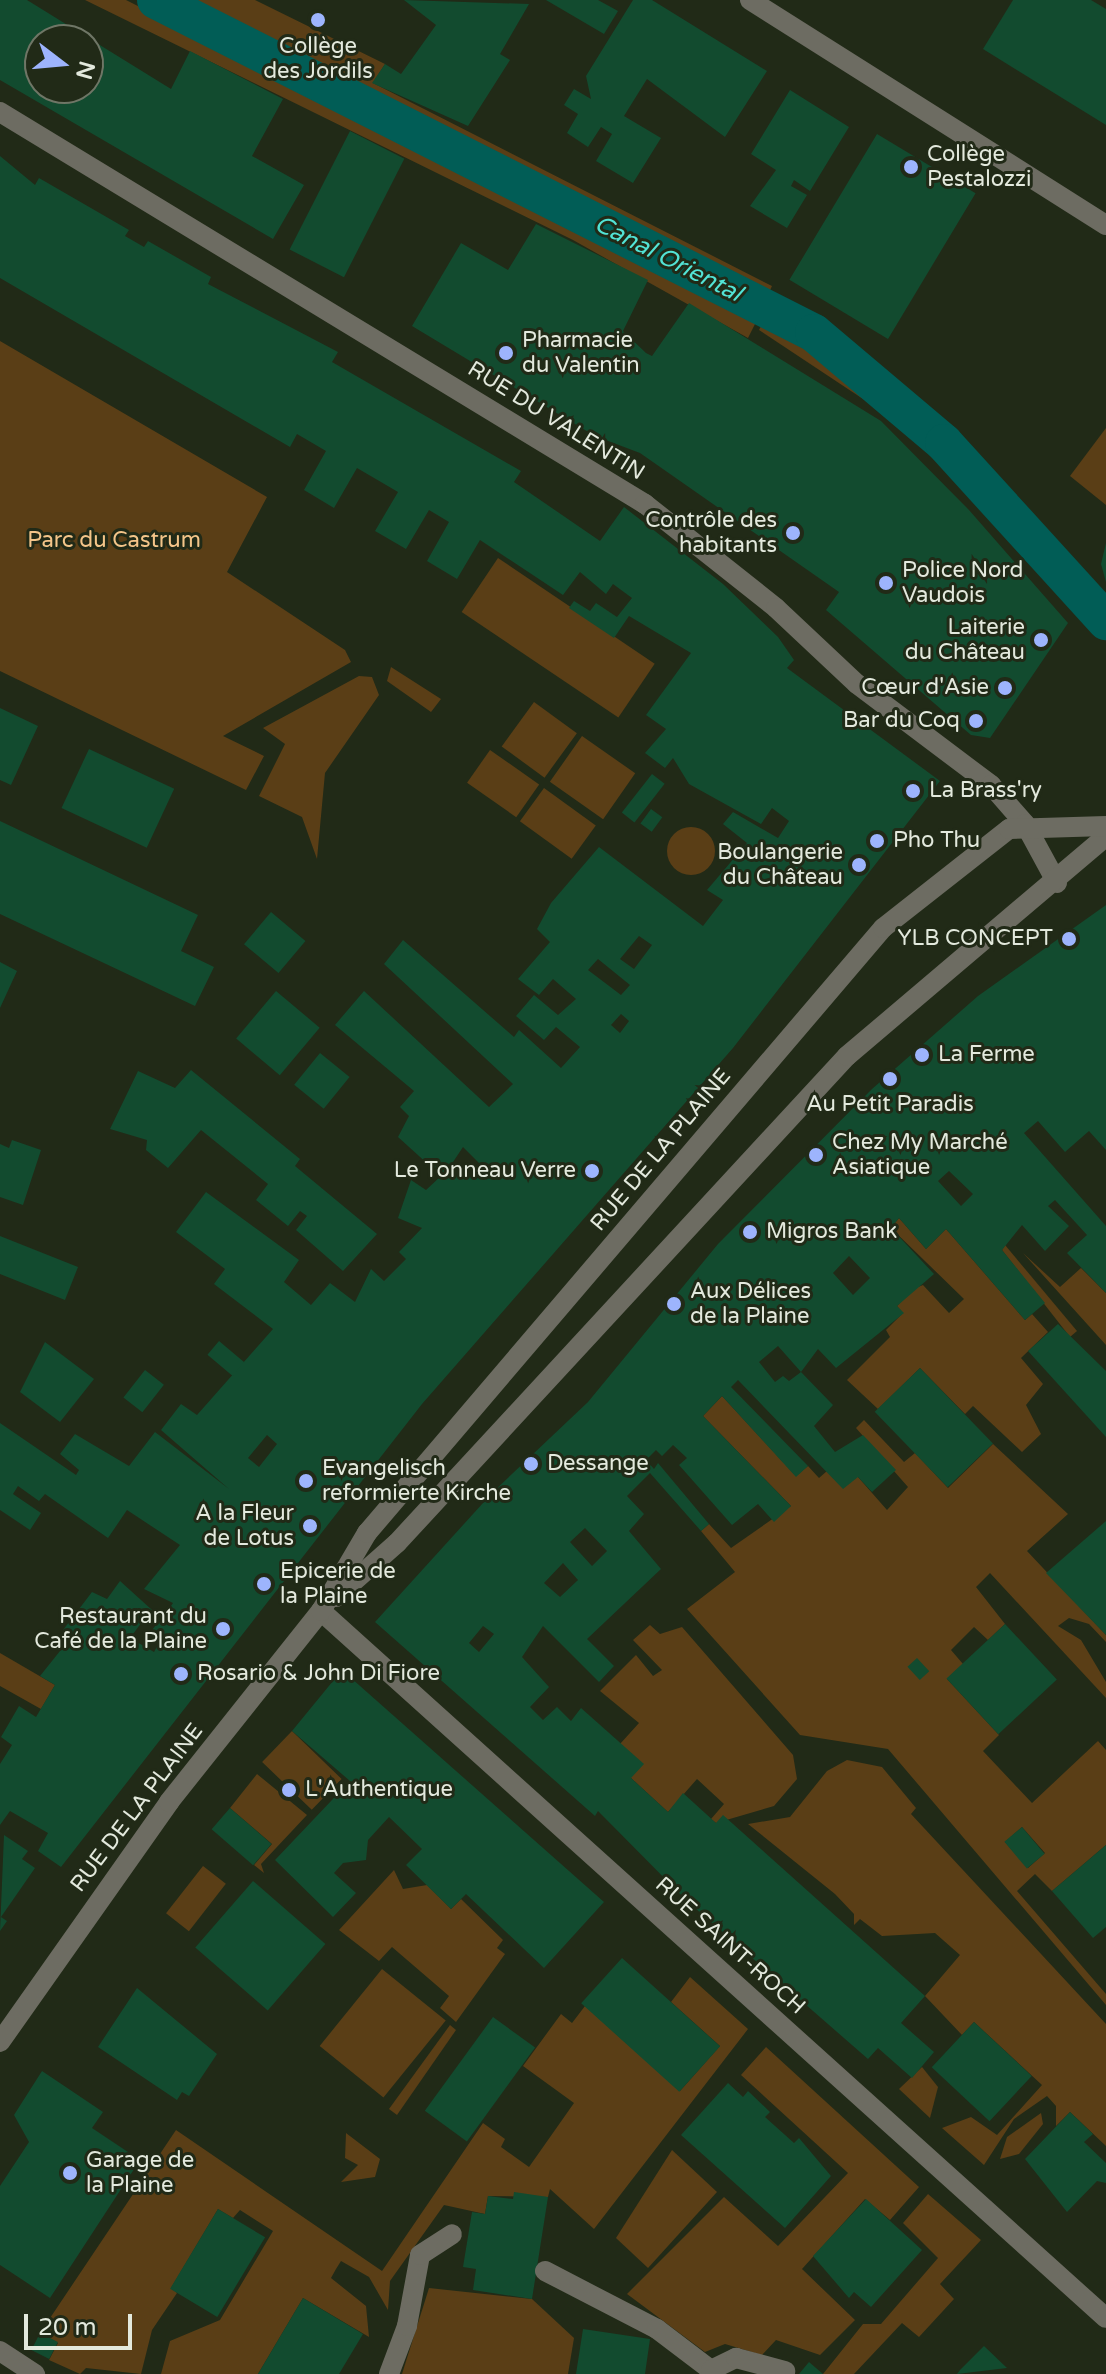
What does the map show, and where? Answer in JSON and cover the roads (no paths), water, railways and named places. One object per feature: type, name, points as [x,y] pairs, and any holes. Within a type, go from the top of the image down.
[{"type":"street","points":[[750,0],[1106,225]]},
{"type":"street","name":"RUE DU VALENTIN","points":[[0,112],[645,504],[776,608],[857,684],[980,776],[1025,824],[1057,883]]},
{"type":"street","name":"RUE DE LA PLAINE","points":[[0,2042],[169,1802],[321,1611],[367,1533],[883,928],[983,842],[1025,824],[1106,826]]},
{"type":"street","name":"RUE DE LA PLAINE","points":[[321,1611],[397,1543],[847,1056],[1057,883],[1106,836]]},
{"type":"street","name":"RUE SAINT-ROCH","points":[[321,1611],[1106,2318]]},
{"type":"street","points":[[389,2374],[407,2326],[420,2255],[452,2234]]},
{"type":"street","points":[[545,2271],[657,2329],[694,2368],[711,2370],[736,2358],[785,2371]]},
{"type":"street","points":[[2,2352],[35,2374]]},
{"type":"waterway","name":"Canal Oriental","points":[[156,0],[814,333],[944,443],[1106,621]]},
{"type":"place","name":"Collège des Jordils","points":[[318,20]]},
{"type":"place","name":"Collège Pestalozzi","points":[[911,167]]},
{"type":"place","name":"Pharmacie du Valentin","points":[[506,353]]},
{"type":"place","name":"Contrôle des habitants","points":[[793,533]]},
{"type":"place","name":"Police Nord Vaudois","points":[[886,583]]},
{"type":"place","name":"Laiterie du Château","points":[[1041,640]]},
{"type":"place","name":"Cœur d'Asie","points":[[1005,688]]},
{"type":"place","name":"Bar du Coq","points":[[976,721]]},
{"type":"place","name":"La Brass'ry","points":[[913,791]]},
{"type":"place","name":"Pho Thu","points":[[877,841]]},
{"type":"place","name":"Boulangerie du Château","points":[[859,865]]},
{"type":"place","name":"YLB CONCEPT","points":[[1069,939]]},
{"type":"place","name":"La Ferme","points":[[922,1055]]},
{"type":"place","name":"Au Petit Paradis","points":[[890,1079]]},
{"type":"place","name":"Chez My Marché Asiatique","points":[[816,1155]]},
{"type":"place","name":"Le Tonneau Verre","points":[[592,1171]]},
{"type":"place","name":"Migros Bank","points":[[750,1232]]},
{"type":"place","name":"Aux Délices de la Plaine","points":[[674,1304]]},
{"type":"place","name":"Dessange","points":[[531,1464]]},
{"type":"place","name":"Evangelisch reformierte Kirche","points":[[306,1481]]},
{"type":"place","name":"A la Fleur de Lotus","points":[[310,1526]]},
{"type":"place","name":"Epicerie de la Plaine","points":[[264,1584]]},
{"type":"place","name":"Restaurant du Café de la Plaine","points":[[223,1629]]},
{"type":"place","name":"Rosario & John Di Fiore","points":[[181,1674]]},
{"type":"place","name":"L'Authentique","points":[[289,1790]]},
{"type":"place","name":"Garage de la Plaine","points":[[70,2173]]},
{"type":"park label","name":"Parc du Castrum","points":[[114,541]]}]
